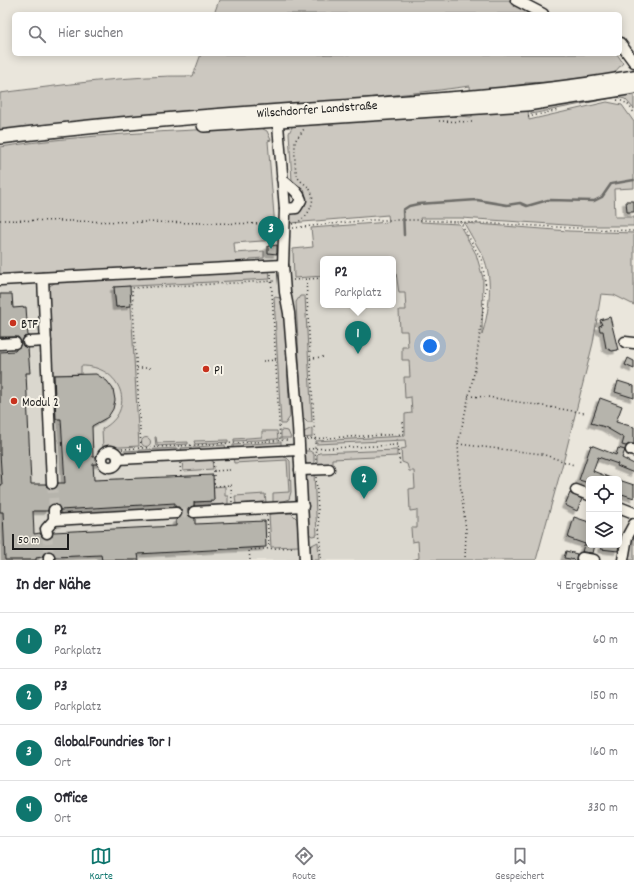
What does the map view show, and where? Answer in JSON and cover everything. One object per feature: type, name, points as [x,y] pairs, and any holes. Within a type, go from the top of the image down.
[{"type":"main road","name":"Wilschdorfer Landstraße","points":[[0,144],[134,128],[277,116],[578,86],[634,77]]},
{"type":"main road","name":"Wilschdorfer Landstraße","points":[[0,137],[121,123],[527,104],[634,87]]},
{"type":"street","points":[[516,0],[539,12]]},
{"type":"street","points":[[622,46],[634,62]]},
{"type":"street","points":[[277,116],[285,225],[283,265],[288,280]]},
{"type":"street","points":[[282,179],[287,186],[299,194],[301,200],[296,208],[284,209]]},
{"type":"street","points":[[285,225],[289,242],[289,313],[299,439],[305,560]]},
{"type":"street","points":[[0,280],[283,265]]},
{"type":"street","points":[[42,278],[52,483]]},
{"type":"street","points":[[28,342],[46,341]]},
{"type":"street","points":[[0,344],[15,343]]},
{"type":"street","points":[[118,459],[299,450]]},
{"type":"street","points":[[300,470],[329,468]]},
{"type":"street","points":[[576,490],[586,494]]},
{"type":"street","points":[[194,512],[303,506]]},
{"type":"street","points":[[622,508],[634,513]]},
{"type":"street","points":[[46,533],[46,529],[54,515],[176,513]]},
{"type":"street","points":[[623,560],[623,536],[634,524]]},
{"type":"street","points":[[582,558],[594,560]]},
{"type":"path","points":[[611,100],[622,101],[630,106],[634,113]]},
{"type":"path","points":[[528,117],[564,108]]},
{"type":"path","points":[[434,120],[473,122]]},
{"type":"path","points":[[0,220],[294,224],[303,220],[311,207],[311,192],[298,179],[296,173],[295,141],[300,132],[308,128]]},
{"type":"path","points":[[285,225],[292,229],[368,220],[406,220],[460,221],[634,231]]},
{"type":"path","points":[[460,221],[482,261],[486,288],[477,355],[458,444],[460,483],[466,530],[465,560]]},
{"type":"path","points":[[270,266],[280,440]]},
{"type":"path","points":[[141,447],[132,288],[320,278]]},
{"type":"path","points":[[306,279],[321,560]]},
{"type":"path","points":[[310,358],[324,357]]},
{"type":"path","points":[[263,361],[276,360]]},
{"type":"path","points":[[136,368],[150,368]]},
{"type":"path","points":[[468,396],[488,397],[585,413]]},
{"type":"path","points":[[122,449],[396,435],[404,434],[403,420]]},
{"type":"path","points":[[396,435],[400,466]]},
{"type":"path","points":[[458,444],[542,454],[574,465]]},
{"type":"path","points":[[299,450],[398,445]]},
{"type":"path","points":[[213,455],[214,486],[230,485],[232,498]]},
{"type":"path","points":[[214,471],[230,470]]},
{"type":"path","points":[[267,508],[269,548]]},
{"type":"path","points":[[250,560],[249,550],[305,546]]},
{"type":"shaded area","points":[[219,0],[509,0],[530,12],[215,12]]},
{"type":"shaded area","points":[[200,56],[618,56],[623,63],[613,74],[551,82],[525,83],[529,120],[607,102],[622,105],[634,122],[634,188],[614,189],[615,217],[634,217],[634,226],[581,226],[461,218],[420,218],[421,222],[459,224],[476,254],[483,278],[482,335],[487,316],[489,296],[488,275],[483,256],[464,223],[569,231],[634,233],[634,305],[614,295],[601,294],[593,343],[564,459],[536,560],[413,560],[419,558],[418,541],[412,542],[411,528],[417,528],[417,510],[410,511],[409,489],[415,488],[414,471],[409,471],[407,464],[402,462],[401,449],[406,448],[405,440],[316,444],[316,441],[405,436],[405,414],[412,413],[411,397],[405,398],[404,377],[410,377],[409,360],[402,360],[402,347],[408,347],[407,331],[400,331],[399,310],[406,310],[405,293],[399,293],[396,273],[396,256],[320,256],[320,276],[294,278],[293,249],[313,247],[311,228],[389,222],[388,215],[291,223],[291,214],[299,212],[305,206],[306,197],[304,189],[292,181],[289,133],[292,127],[298,124],[458,116],[472,117],[470,86],[353,99],[117,118],[0,133],[0,93],[120,79],[193,76]]},
{"type":"shaded area","points":[[634,93],[634,109],[625,99],[617,97],[531,114],[531,110]]},
{"type":"shaded area","points":[[259,127],[267,131],[271,140],[268,141],[276,240],[234,243],[235,253],[264,251],[264,258],[250,259],[247,264],[0,277],[0,147],[97,136]]},
{"type":"shaded area","points":[[420,241],[424,560],[0,560],[0,268],[266,251],[266,247],[277,247],[277,250]]},
{"type":"shaded area","points":[[269,270],[270,279],[114,287],[116,307],[131,306],[139,446],[103,448],[102,429],[113,421],[120,411],[122,400],[120,390],[115,380],[106,373],[95,368],[81,366],[81,374],[51,375],[48,287],[56,282]]},
{"type":"shaded area","points":[[300,296],[305,296],[312,422],[307,422],[302,417],[296,302]]},
{"type":"shaded area","points":[[274,297],[281,298],[284,303],[290,417],[285,424],[281,424]]},
{"type":"shaded area","points":[[312,428],[312,437],[303,438],[304,432]]},
{"type":"shaded area","points":[[281,430],[288,431],[291,438],[281,438]]},
{"type":"shaded area","points":[[262,431],[277,431],[278,439],[234,441],[234,439],[262,437]]},
{"type":"shaded area","points":[[146,437],[151,442],[146,447],[141,442]]},
{"type":"shaded area","points":[[155,437],[157,443],[188,442],[188,444],[156,446]]},
{"type":"shaded area","points":[[228,440],[228,442],[195,444],[194,441]]},
{"type":"shaded area","points":[[281,442],[281,447],[233,449],[233,445]]},
{"type":"shaded area","points":[[225,445],[226,450],[182,452],[181,448]]},
{"type":"shaded area","points":[[177,448],[177,452],[124,455],[124,451]]},
{"type":"shaded area","points":[[397,450],[397,456],[332,459],[332,465],[317,466],[317,455],[319,453]]},
{"type":"shaded area","points":[[304,451],[310,451],[314,454],[314,466],[305,464]]},
{"type":"shaded area","points":[[283,455],[290,461],[291,492],[289,499],[273,502],[273,493],[289,492],[287,460],[234,463],[233,458]]},
{"type":"shaded area","points":[[212,459],[213,469],[183,471],[182,460]]},
{"type":"shaded area","points":[[314,473],[317,535],[312,536],[308,533],[305,479],[307,475]]},
{"type":"shaded area","points":[[225,486],[225,496],[228,496],[228,504],[194,506],[194,502],[214,501],[213,487]]},
{"type":"shaded area","points":[[265,494],[266,502],[236,504],[235,496]]},
{"type":"shaded area","points":[[291,513],[297,519],[299,546],[271,547],[269,514]]},
{"type":"shaded area","points":[[634,531],[634,560],[628,560],[630,543]]},
{"type":"shaded area","points":[[318,542],[319,560],[309,560],[310,546]]},
{"type":"building","points":[[626,201],[634,201],[634,212],[627,212]]},
{"type":"building","points":[[277,245],[277,254],[268,253],[268,246]]},
{"type":"building","points":[[130,286],[131,306],[116,307],[114,287]]},
{"type":"building","points":[[0,294],[12,294],[13,308],[26,307],[28,336],[24,337],[22,342],[23,346],[28,348],[30,373],[26,373],[31,484],[46,484],[47,487],[52,489],[56,488],[58,483],[65,483],[61,419],[56,419],[54,375],[96,374],[107,381],[113,389],[115,400],[113,409],[108,417],[92,426],[93,457],[100,457],[101,464],[93,464],[94,480],[213,475],[214,501],[194,502],[194,506],[188,509],[189,516],[195,518],[195,524],[265,521],[266,547],[138,554],[139,560],[102,560],[101,555],[55,557],[53,552],[49,551],[44,553],[42,557],[36,558],[36,560],[5,560],[3,512],[0,512],[0,485],[2,485],[0,453],[0,352],[15,351],[21,343],[18,337],[0,337]],"holes":[[[175,503],[175,507],[179,507],[182,512],[182,516],[176,520],[176,526],[53,532],[52,537],[48,539],[43,538],[40,533],[34,534],[33,511],[48,511],[49,506],[54,504],[58,505],[60,510]]]},
{"type":"building","points":[[610,317],[618,350],[612,351],[606,348],[603,331],[600,331],[599,326],[602,325],[600,320]]},
{"type":"building","points":[[628,358],[634,361],[634,369],[625,365]]},
{"type":"building","points":[[618,381],[634,386],[634,398],[615,392]]},
{"type":"building","points":[[600,398],[622,406],[616,422],[634,427],[634,444],[629,444],[626,446],[622,445],[624,438],[605,427],[591,423]]},
{"type":"building","points":[[591,445],[616,455],[618,448],[625,450],[622,458],[634,464],[634,473],[617,466],[618,464],[598,457],[593,471],[606,476],[586,476],[586,482],[579,480]]},
{"type":"building","points":[[622,481],[634,485],[634,498],[622,494]]},
{"type":"building","points":[[570,493],[582,499],[577,511],[565,505]]},
{"type":"building","points":[[574,517],[586,521],[586,544],[568,538]]},
{"type":"building","points":[[584,545],[586,545],[586,548],[594,548],[593,553],[582,552]]},
{"type":"building","points":[[601,548],[618,548],[618,551]]},
{"type":"building","points":[[566,551],[577,554],[576,560],[564,558]]},
{"type":"waterway","points":[[404,235],[403,210],[409,206],[418,204],[477,200],[507,205],[520,203],[527,206],[548,200],[594,201],[602,197],[611,184],[634,180]]},
{"type":"tunnel","points":[[52,483],[54,510]]},
{"type":"tunnel","points":[[176,513],[194,512]]},
{"type":"tunnel","points":[[47,533],[49,557]]},
{"type":"place","name":"GlobalFoundries Tor 1","points":[[271,249]]},
{"type":"place","name":"BTF","points":[[13,323]]},
{"type":"place","name":"P2","points":[[358,354]]},
{"type":"place","name":"P1","points":[[206,369]]},
{"type":"place","name":"Modul 2","points":[[14,401]]},
{"type":"place","name":"Office","points":[[79,469]]},
{"type":"place","name":"P3","points":[[364,499]]}]
